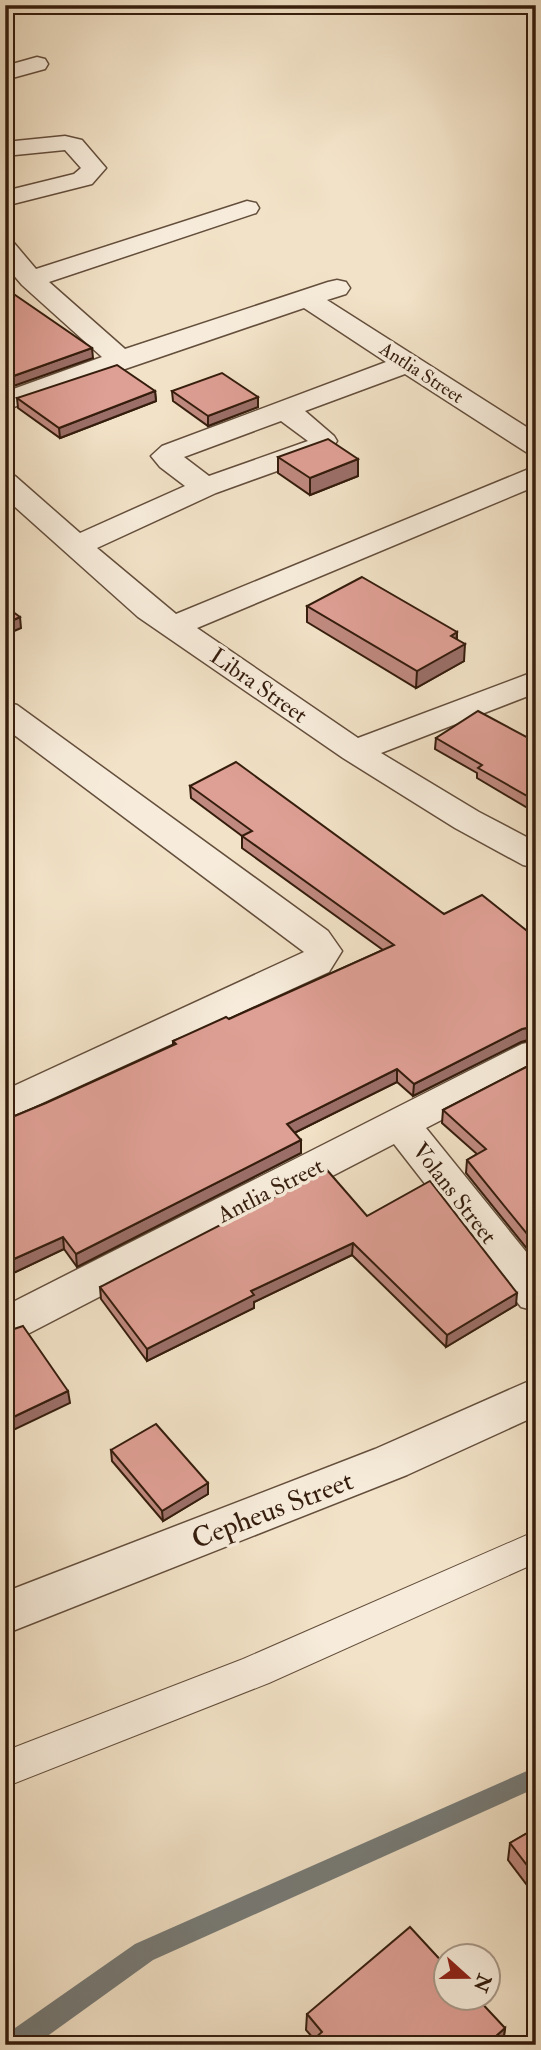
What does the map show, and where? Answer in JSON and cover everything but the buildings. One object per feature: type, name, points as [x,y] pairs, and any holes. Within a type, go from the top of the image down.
[{"type":"street","points":[[5,73],[37,64]]},
{"type":"street","points":[[5,149],[65,143],[74,145],[94,168],[83,179],[5,200]]},
{"type":"street","points":[[31,279],[247,208]]},
{"type":"street","points":[[5,248],[31,279],[121,360]]},
{"type":"street","points":[[5,402],[337,288]]},
{"type":"street","name":"Antlia Street","points":[[308,299],[536,446]]},
{"type":"street","points":[[206,487],[166,456],[408,363]]},
{"type":"street","points":[[76,546],[206,487],[320,446],[323,441],[320,436],[284,409]]},
{"type":"street","points":[[176,626],[536,475]]},
{"type":"street","name":"Libra Street","points":[[5,482],[149,610],[355,751],[467,820],[536,857]]},
{"type":"street","points":[[355,751],[528,691]]},
{"type":"street","points":[[5,712],[315,940],[323,951],[316,963],[5,1106]]},
{"type":"street","name":"Antlia Street","points":[[5,1326],[536,1054]]},
{"type":"street","name":"Volans Street","points":[[400,1123],[536,1295]]},
{"type":"street","name":"Cepheus Street","points":[[5,1613],[391,1462],[536,1396]]},
{"type":"lane","points":[[5,1769],[256,1671],[536,1546]]},
{"type":"waterway","points":[[13,2045],[144,1952],[536,1777]]}]
